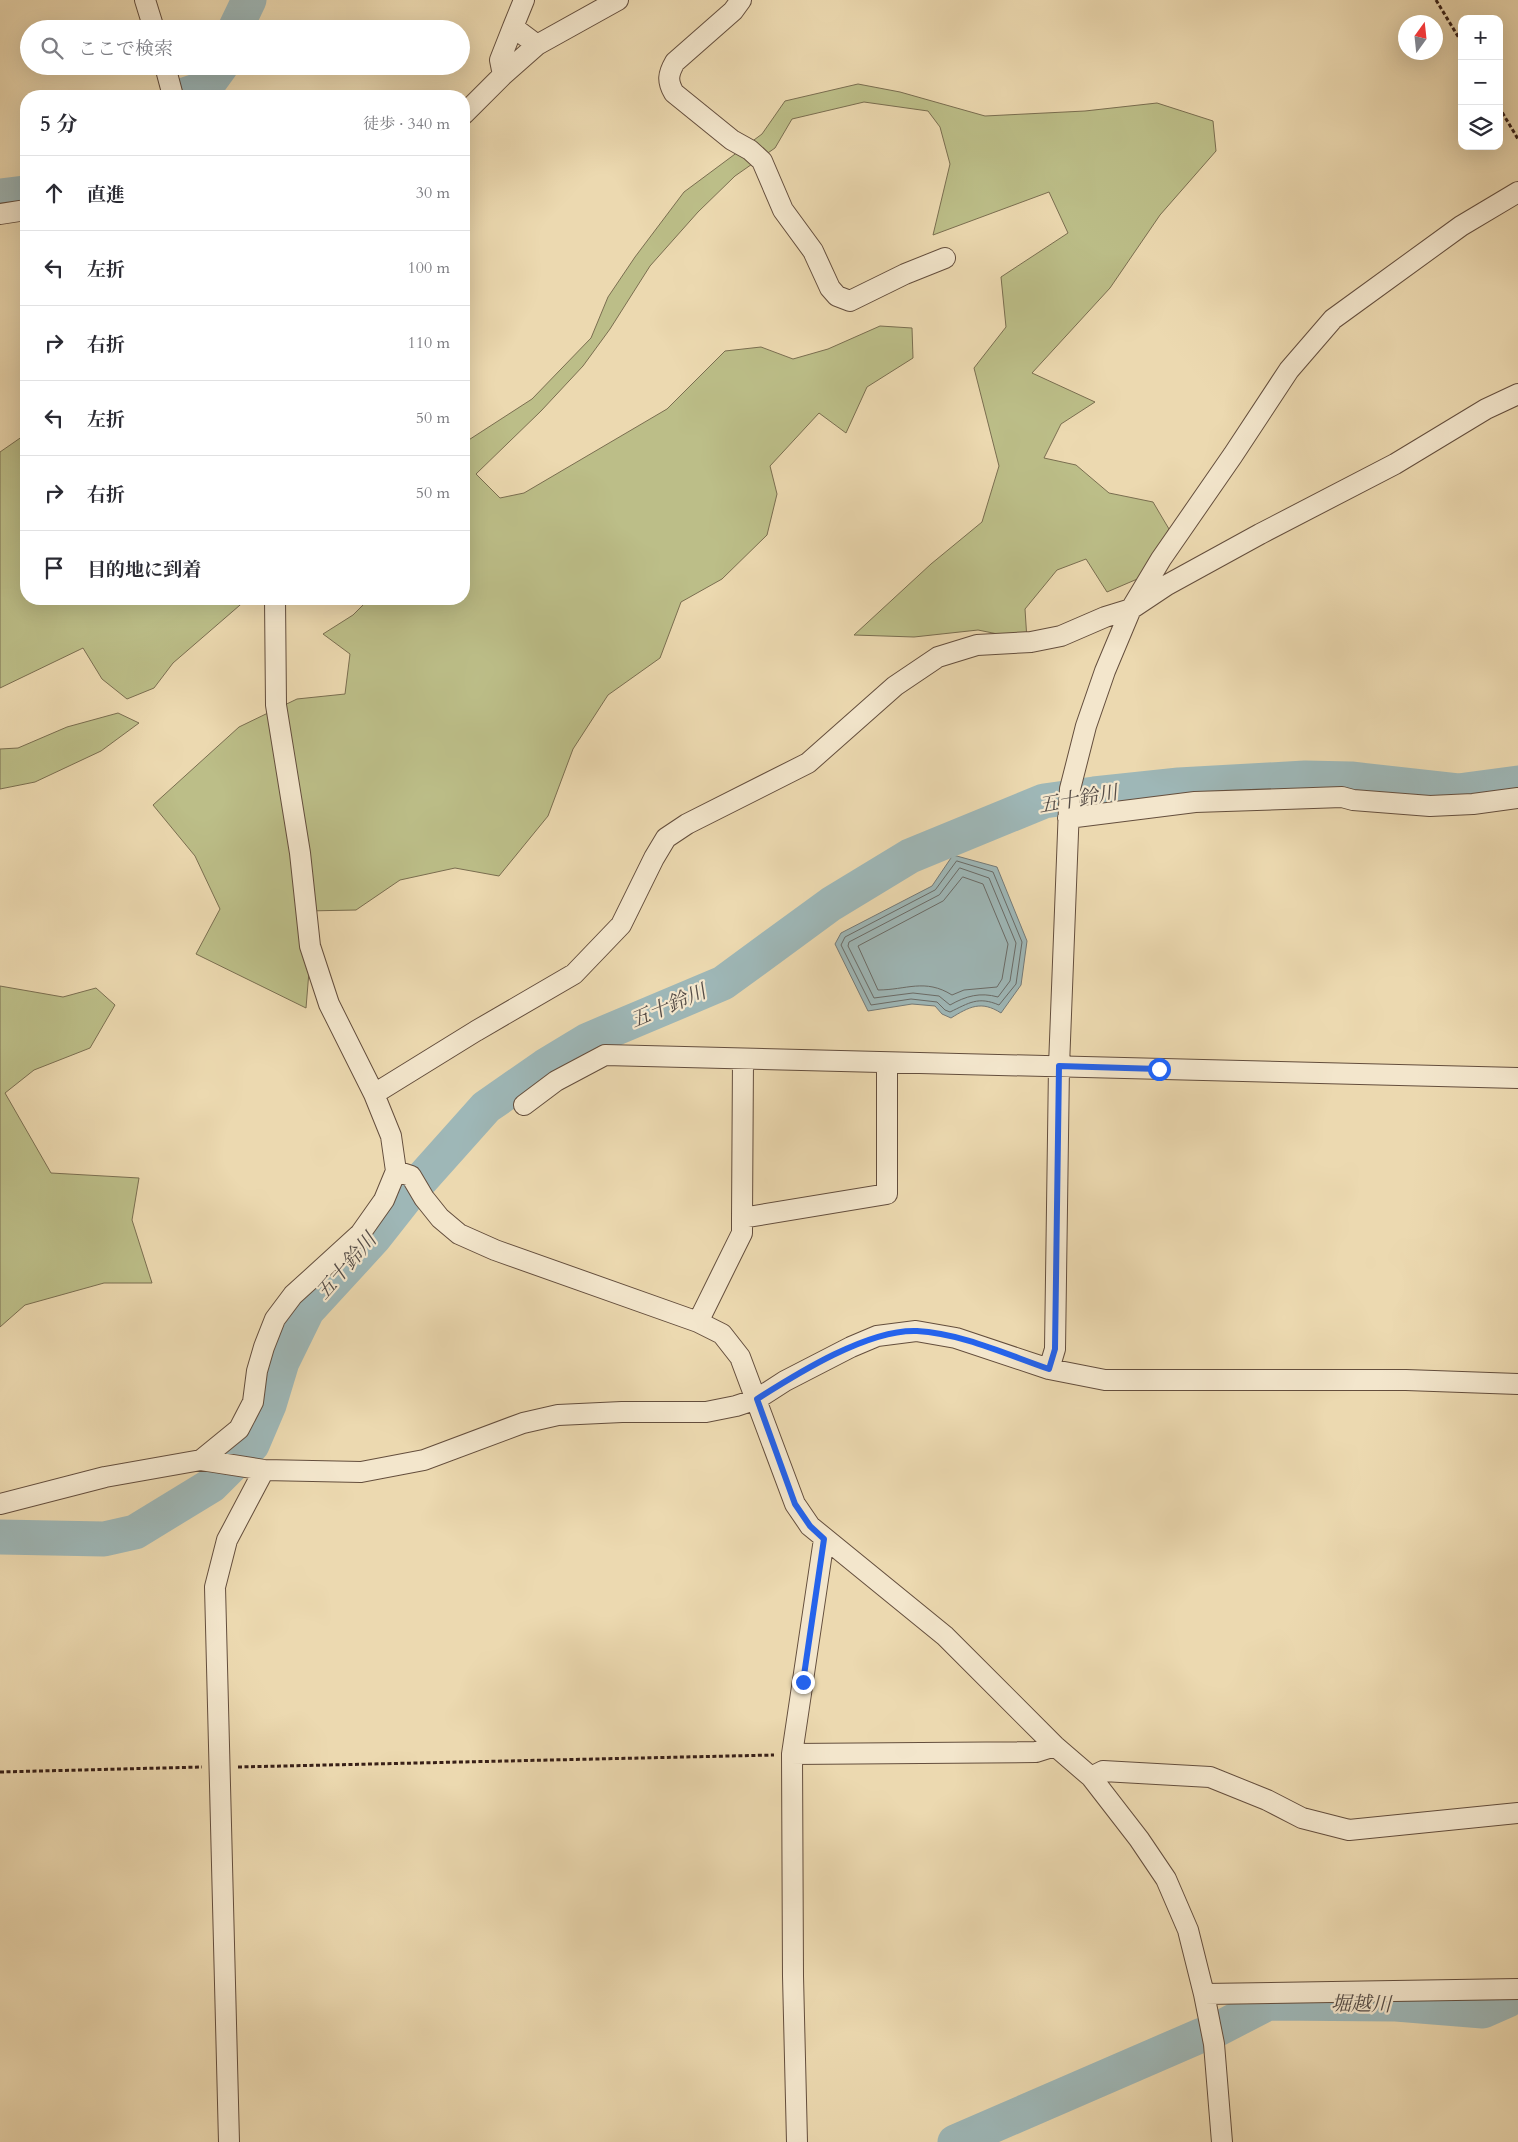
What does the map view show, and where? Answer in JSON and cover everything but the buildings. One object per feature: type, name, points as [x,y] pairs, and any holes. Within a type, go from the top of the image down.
[{"type":"street","points":[[145,0],[151,20]]},
{"type":"street","points":[[503,75],[500,60],[524,0]]},
{"type":"street","points":[[470,108],[537,45],[618,0]]},
{"type":"street","points":[[741,0],[733,11],[675,62],[669,72],[669,84],[674,93],[762,161],[783,210],[813,251],[830,288],[837,296],[850,301],[905,274],[945,258]]},
{"type":"street","points":[[512,27],[537,45]]},
{"type":"street","points":[[1049,1369],[1055,1349],[1059,1066],[1069,805],[1092,708],[1105,671],[1131,609],[1161,559],[1289,370],[1333,319],[1461,226],[1518,192]]},
{"type":"street","points":[[0,214],[20,211]]},
{"type":"street","points":[[374,1094],[476,1031],[574,974],[621,925],[666,838],[687,824],[808,763],[895,686],[938,657],[978,645],[1031,642],[1061,636],[1105,617],[1131,609],[1184,576],[1395,464],[1486,409],[1518,394]]},
{"type":"street","points":[[275,605],[276,706],[300,853],[310,946],[330,1004],[374,1094],[392,1136],[403,1173],[440,1218],[459,1234],[495,1250],[698,1322],[722,1334],[740,1357],[795,1504],[810,1526],[945,1636],[1055,1746],[1091,1777],[1139,1839],[1166,1879],[1188,1930],[1204,1994],[1214,2044],[1222,2142]]},
{"type":"street","points":[[1069,805],[1342,798],[1430,806],[1473,804],[1518,798]]},
{"type":"street","points":[[524,1105],[556,1081],[606,1055],[1518,1078]]},
{"type":"street","points":[[698,1322],[742,1233],[743,1059]]},
{"type":"street","points":[[742,1218],[887,1194],[887,1063]]},
{"type":"street","points":[[208,1462],[239,1429],[253,1402],[257,1371],[275,1319],[293,1295],[360,1234],[403,1173]]},
{"type":"street","points":[[0,1504],[105,1477],[208,1462],[256,1469],[361,1472],[424,1460],[523,1423],[558,1415],[622,1412],[706,1412],[736,1406],[757,1399],[785,1381],[851,1347],[877,1336],[916,1331],[956,1338],[1049,1369],[1105,1380],[1397,1380],[1518,1384]]},
{"type":"street","points":[[229,2142],[215,1587],[226,1540],[256,1469]]},
{"type":"street","points":[[797,2142],[793,1976],[792,1754],[824,1539]]},
{"type":"street","points":[[792,1754],[1036,1752],[1055,1746]]},
{"type":"street","points":[[1091,1777],[1102,1770],[1210,1777],[1267,1800],[1302,1818],[1349,1830],[1518,1813]]},
{"type":"street","points":[[1204,1994],[1518,1989]]},
{"type":"path","points":[[1436,0],[1458,36]]},
{"type":"path","points":[[1503,114],[1518,139]]},
{"type":"path","points":[[0,1772],[792,1754]]},
{"type":"green space","points":[[858,84],[900,92],[985,116],[1085,111],[1157,103],[1213,121],[1216,151],[1160,215],[1110,288],[1032,373],[1095,402],[1061,424],[1044,458],[1076,465],[1109,493],[1153,502],[1169,529],[1142,577],[1107,592],[1086,559],[1057,570],[1025,609],[1027,640],[978,630],[914,637],[854,635],[931,564],[982,522],[999,466],[974,368],[1006,327],[1001,277],[1068,233],[1049,192],[933,235],[950,164],[940,127],[928,111],[864,102],[792,119],[775,148],[735,176],[698,212],[650,266],[610,329],[583,366],[541,411],[476,474],[500,498],[524,493],[667,409],[725,351],[761,347],[793,359],[828,349],[880,326],[912,328],[913,358],[867,387],[846,433],[819,413],[770,466],[777,494],[767,535],[722,579],[681,602],[660,658],[608,695],[573,749],[548,816],[499,876],[455,868],[400,880],[356,910],[306,911],[310,959],[306,1008],[196,954],[220,909],[195,856],[153,805],[239,727],[297,699],[345,694],[350,654],[323,634],[353,615],[363,605],[470,605],[470,439],[532,399],[591,338],[608,297],[635,257],[684,192],[762,134],[785,101]]},
{"type":"green space","points":[[20,438],[20,605],[240,605],[173,663],[154,688],[127,699],[102,679],[83,648],[0,688],[0,452]]},
{"type":"green space","points":[[118,713],[139,723],[101,751],[35,782],[0,789],[0,749],[18,748],[67,727]]},
{"type":"green space","points":[[0,986],[63,997],[96,988],[115,1005],[90,1048],[34,1070],[5,1093],[51,1173],[139,1178],[132,1220],[152,1283],[104,1283],[25,1305],[0,1327]]},
{"type":"water","points":[[953,855],[997,867],[1027,941],[1021,985],[1001,1013],[987,1007],[975,1006],[951,1018],[942,1014],[935,1006],[912,1004],[868,1011],[835,944],[841,933],[932,886]]},
{"type":"waterway","points":[[239,20],[249,0]]},
{"type":"waterway","points":[[199,90],[205,88],[214,75]]},
{"type":"waterway","points":[[0,196],[20,194]]},
{"type":"waterway","name":"五十鈴川","points":[[0,1537],[104,1539],[135,1532],[212,1485],[252,1445],[269,1405],[282,1362],[307,1311],[374,1238],[411,1191],[486,1107],[545,1066],[588,1040],[723,983],[831,904],[910,856],[1044,801],[1094,794],[1179,785],[1305,778],[1351,779],[1458,791],[1518,783]]},
{"type":"waterway","name":"堀越川","points":[[1218,2029],[1268,2003],[1396,2004],[1483,2011],[1508,2000]]},
{"type":"waterway","name":"堀越川","points":[[955,2142],[1202,2035]]},
{"type":"route","points":[[803,1682],[824,1539],[810,1526],[795,1504],[757,1399],[785,1381],[851,1347],[877,1336],[916,1331],[956,1338],[1049,1369],[1055,1349],[1059,1066],[1159,1069]]}]
